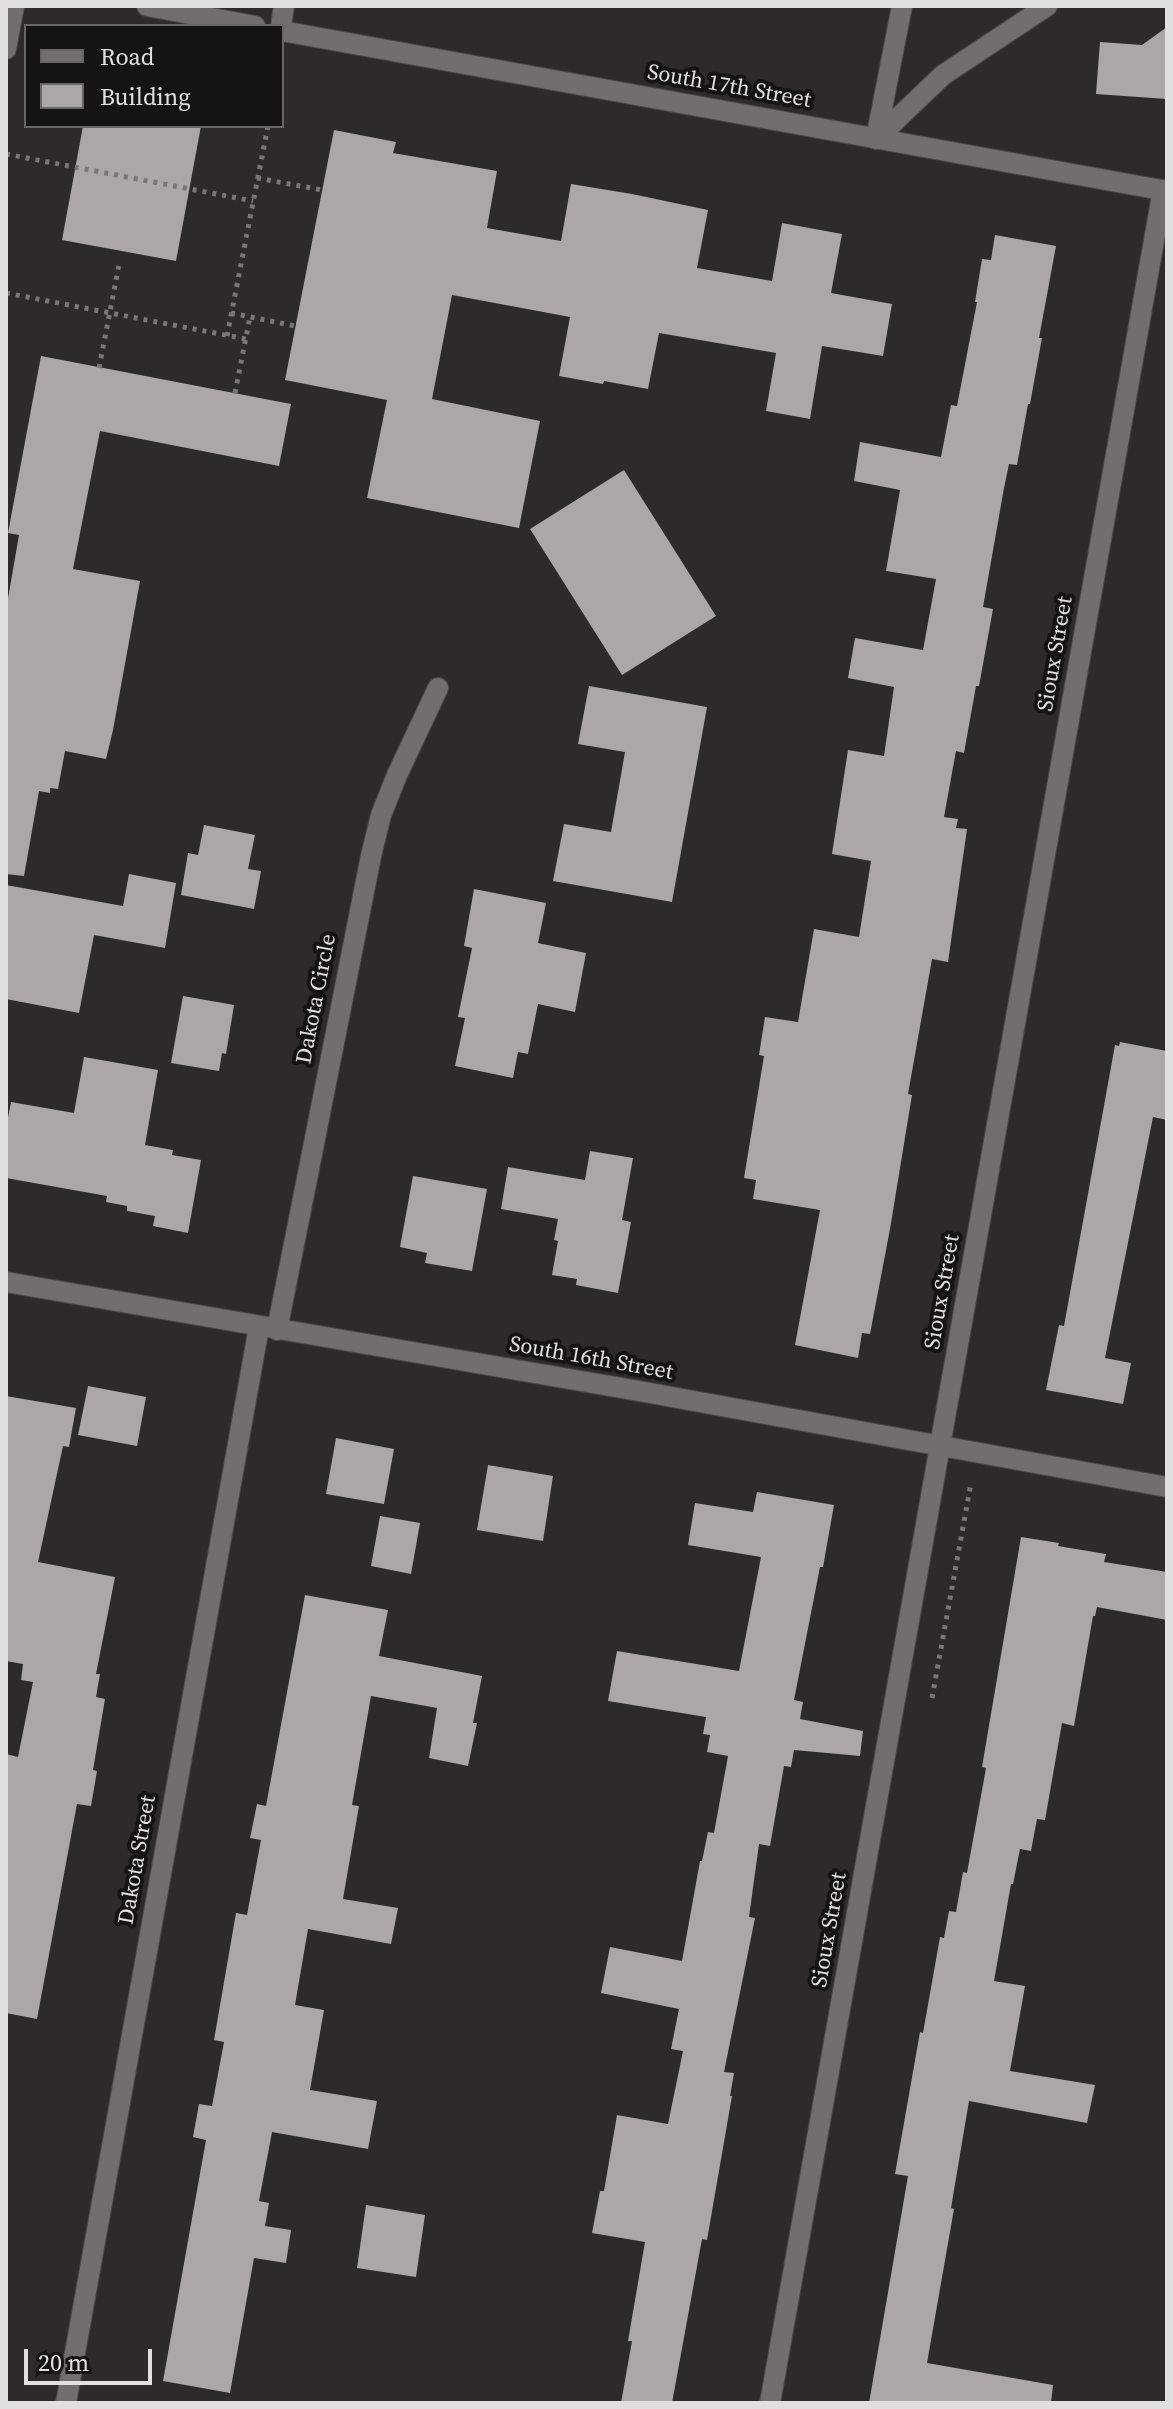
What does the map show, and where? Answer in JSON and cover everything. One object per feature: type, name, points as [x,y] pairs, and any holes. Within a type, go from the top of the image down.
[{"type":"street","points":[[6,49],[14,6]]},
{"type":"street","points":[[147,6],[244,24]]},
{"type":"street","points":[[876,139],[902,6]]},
{"type":"street","points":[[876,139],[943,75],[1047,6]]},
{"type":"street","name":"South 17th Street","points":[[284,29],[1165,190]]},
{"type":"street","name":"Sioux Street","points":[[770,2403],[1165,190]]},
{"type":"street","name":"Dakota Circle","points":[[268,1328],[381,815],[438,688]]},
{"type":"street","name":"South 16th Street","points":[[6,1282],[639,1391],[1167,1487]]},
{"type":"street","name":"Dakota Street","points":[[66,2403],[268,1328]]},
{"type":"path","points":[[227,336],[268,128]]},
{"type":"path","points":[[6,154],[253,201]]},
{"type":"path","points":[[257,178],[322,190]]},
{"type":"path","points":[[99,368],[120,260]]},
{"type":"path","points":[[6,293],[246,339]]},
{"type":"path","points":[[231,313],[295,326]]},
{"type":"path","points":[[235,393],[250,317]]},
{"type":"path","points":[[932,1698],[976,1453]]},
{"type":"building","points":[[1167,27],[1167,99],[1096,94],[1100,42],[1142,45]]},
{"type":"building","points":[[83,128],[201,128],[176,261],[62,240]]},
{"type":"building","points":[[334,130],[396,142],[393,153],[497,171],[487,228],[561,241],[571,184],[632,194],[708,210],[697,268],[772,281],[782,223],[842,234],[831,293],[892,304],[883,356],[822,346],[810,419],[766,411],[776,353],[659,333],[648,389],[604,381],[603,384],[559,376],[570,317],[452,295],[432,399],[540,421],[519,528],[367,498],[387,400],[285,380]]},
{"type":"building","points":[[995,235],[1056,246],[1030,404],[1017,465],[1009,464],[983,607],[993,609],[979,686],[976,686],[964,753],[956,751],[944,817],[958,819],[956,828],[967,829],[948,962],[932,959],[908,1094],[912,1095],[890,1229],[870,1334],[862,1333],[858,1358],[795,1345],[820,1210],[753,1199],[756,1180],[744,1178],[764,1056],[759,1055],[765,1017],[798,1022],[814,929],[859,937],[871,861],[832,854],[848,750],[884,756],[894,687],[848,678],[855,638],[923,650],[936,579],[886,571],[900,490],[854,481],[860,442],[941,457],[951,405],[957,406],[982,259],[991,260]]},
{"type":"building","points":[[41,356],[291,404],[279,466],[100,431],[73,569],[140,581],[106,759],[65,751],[58,789],[50,788],[50,793],[39,791],[24,876],[6,874],[6,610],[19,535],[8,533]]},
{"type":"building","points":[[624,470],[716,616],[622,675],[530,529]]},
{"type":"building","points":[[589,686],[707,707],[672,902],[553,881],[564,824],[611,832],[625,752],[578,744]]},
{"type":"building","points":[[204,825],[255,835],[248,869],[261,871],[254,909],[181,895],[188,853],[198,855]]},
{"type":"building","points":[[129,874],[176,883],[165,948],[94,935],[79,1013],[6,999],[6,885],[123,906]]},
{"type":"building","points":[[474,889],[546,903],[538,943],[586,953],[575,1012],[538,1004],[528,1054],[518,1052],[513,1078],[455,1066],[465,1018],[458,1017],[472,948],[464,946]]},
{"type":"building","points":[[183,996],[234,1005],[226,1054],[222,1053],[219,1071],[171,1063]]},
{"type":"building","points":[[1120,1042],[1167,1051],[1167,1120],[1153,1117],[1105,1358],[1131,1363],[1123,1404],[1046,1390],[1059,1325],[1064,1326],[1115,1045],[1119,1046]]},
{"type":"building","points":[[84,1057],[158,1070],[145,1145],[173,1150],[172,1155],[201,1160],[188,1233],[153,1226],[155,1216],[127,1211],[127,1206],[106,1202],[107,1196],[6,1178],[6,1128],[11,1102],[74,1113]]},
{"type":"building","points":[[590,1151],[633,1158],[622,1220],[631,1222],[618,1293],[576,1285],[577,1279],[552,1275],[558,1219],[501,1209],[508,1167],[585,1180]]},
{"type":"building","points":[[413,1176],[487,1189],[472,1271],[425,1263],[427,1253],[400,1247]]},
{"type":"building","points":[[88,1386],[146,1397],[137,1446],[78,1435]]},
{"type":"building","points":[[6,1396],[76,1408],[69,1447],[63,1446],[38,1562],[115,1577],[96,1674],[100,1674],[96,1697],[105,1699],[93,1770],[97,1771],[91,1806],[77,1804],[37,2019],[6,2013],[6,1754],[18,1757],[33,1682],[21,1680],[23,1664],[6,1661]]},
{"type":"building","points":[[336,1438],[394,1449],[384,1504],[326,1494]]},
{"type":"building","points":[[488,1465],[553,1476],[543,1541],[477,1530]]},
{"type":"building","points":[[757,1492],[834,1505],[794,1700],[803,1702],[800,1719],[863,1731],[860,1756],[794,1750],[791,1767],[784,1766],[770,1846],[759,1844],[749,1917],[755,1918],[724,2072],[734,2073],[732,2096],[707,2240],[702,2239],[672,2403],[621,2403],[645,2242],[592,2233],[600,2191],[604,2191],[617,2115],[668,2124],[683,2051],[671,2049],[679,2009],[601,1993],[610,1947],[682,1961],[700,1861],[708,1832],[714,1833],[728,1756],[707,1752],[710,1735],[703,1734],[706,1717],[608,1701],[617,1651],[739,1671],[761,1557],[688,1545],[695,1503],[753,1512]]},
{"type":"building","points":[[380,1516],[420,1523],[411,1574],[371,1566]]},
{"type":"building","points":[[1021,1537],[1106,1554],[1104,1562],[1167,1572],[1167,1620],[1097,1607],[1093,1616],[1074,1726],[1062,1723],[1045,1820],[1037,1819],[1031,1851],[1020,1849],[994,1981],[1025,1986],[1010,2071],[1095,2085],[1087,2123],[969,2101],[927,2363],[1053,2385],[1051,2403],[869,2403],[908,2176],[895,2174],[940,1937],[944,1938],[949,1911],[956,1912],[963,1872],[967,1873]]},
{"type":"building","points":[[305,1595],[388,1610],[379,1656],[482,1676],[468,1766],[429,1758],[437,1708],[371,1696],[352,1805],[359,1806],[343,1899],[398,1908],[391,1944],[308,1929],[295,2005],[324,2010],[310,2090],[377,2101],[368,2149],[272,2132],[259,2201],[269,2203],[265,2226],[291,2230],[286,2263],[254,2258],[230,2393],[163,2381],[206,2140],[193,2137],[199,2104],[212,2106],[224,2042],[214,2040],[236,1913],[247,1915],[261,1840],[250,1838],[257,1804],[266,1806]]},
{"type":"building","points":[[366,2205],[425,2215],[416,2277],[357,2268]]}]
